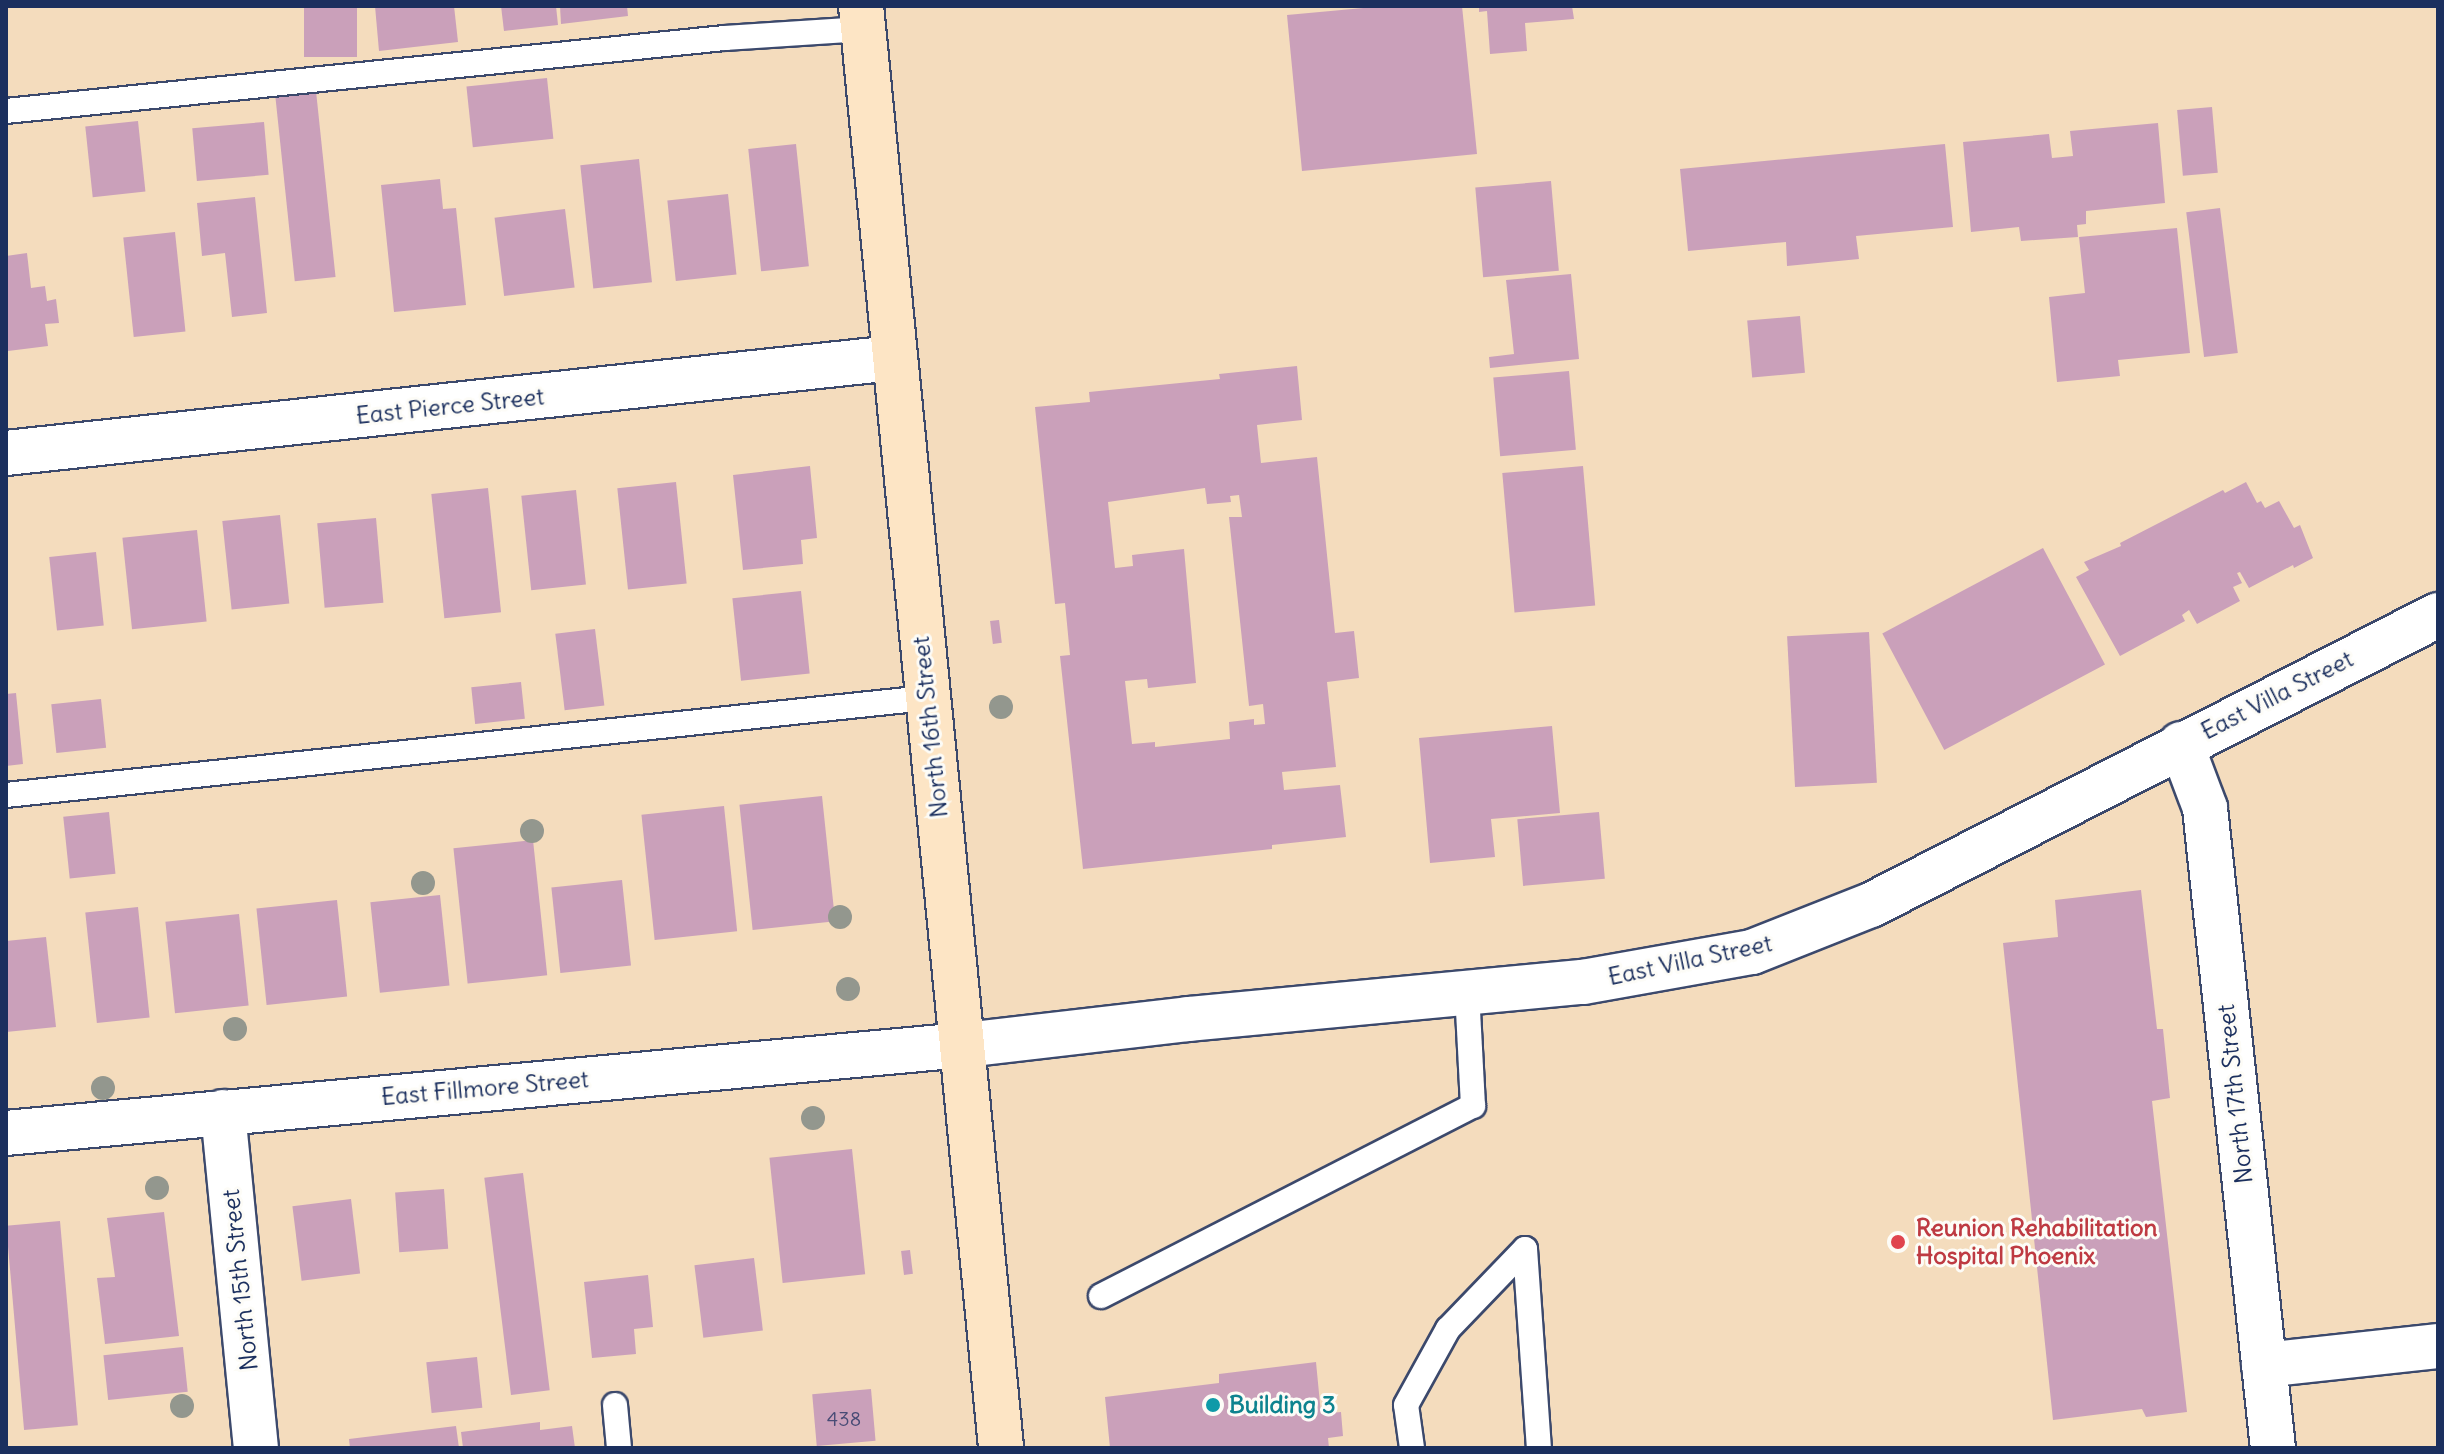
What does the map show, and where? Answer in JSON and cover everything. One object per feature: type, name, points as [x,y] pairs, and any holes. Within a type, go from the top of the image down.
[{"type":"main road","name":"North 16th Street","points":[[862,17],[1001,1448]]},
{"type":"street","name":"East Pierce Street","points":[[6,453],[893,358]]},
{"type":"street","name":"East Villa Street","points":[[964,1045],[1081,1030],[1583,982],[1752,952],[1871,905],[2438,615]]},
{"type":"street","name":"North 17th Street","points":[[2181,744],[2205,808],[2273,1448]]},
{"type":"street","name":"East Fillmore Street","points":[[6,1133],[964,1045]]},
{"type":"street","name":"North 15th Street","points":[[223,1112],[256,1448]]},
{"type":"street","points":[[2264,1365],[2438,1346]]},
{"type":"lane","points":[[6,111],[725,38],[862,17]]},
{"type":"lane","points":[[6,795],[926,698]]},
{"type":"lane","points":[[1101,1296],[1473,1106],[1467,993]]},
{"type":"lane","points":[[1412,1448],[1406,1405],[1448,1329],[1525,1249],[1539,1448]]},
{"type":"lane","points":[[615,1405],[619,1448]]},
{"type":"building","points":[[304,6],[357,6],[357,57],[304,57]]},
{"type":"building","points":[[375,6],[454,6],[458,42],[379,51]]},
{"type":"building","points":[[501,6],[556,6],[558,25],[504,31]]},
{"type":"building","points":[[560,6],[627,6],[628,16],[561,24]]},
{"type":"building","points":[[1385,6],[1462,6],[1477,154],[1302,171],[1287,15]]},
{"type":"building","points":[[1479,6],[1572,6],[1574,19],[1525,23],[1527,51],[1490,54],[1487,11],[1479,12]]},
{"type":"building","points":[[547,78],[553,139],[473,147],[466,86]]},
{"type":"building","points":[[316,91],[336,277],[295,281],[275,95]]},
{"type":"building","points":[[2212,107],[2218,173],[2183,176],[2177,110]]},
{"type":"building","points":[[138,121],[145,192],[93,197],[85,127]]},
{"type":"building","points":[[264,122],[269,175],[197,181],[192,128]]},
{"type":"building","points":[[2158,123],[2165,203],[2086,211],[2086,224],[2077,225],[2078,237],[2021,241],[2019,227],[1971,232],[1963,142],[2049,134],[2052,158],[2073,156],[2070,131]]},
{"type":"building","points":[[796,144],[809,266],[761,271],[748,149]]},
{"type":"building","points":[[1945,144],[1953,227],[1856,236],[1859,259],[1787,266],[1786,242],[1688,251],[1680,169]]},
{"type":"building","points":[[639,159],[652,282],[593,288],[580,165]]},
{"type":"building","points":[[440,179],[443,209],[456,208],[466,305],[394,312],[381,185]]},
{"type":"building","points":[[1551,181],[1559,271],[1483,277],[1475,188]]},
{"type":"building","points":[[728,194],[736,275],[676,281],[667,200]]},
{"type":"building","points":[[255,197],[267,313],[232,317],[225,253],[202,256],[197,203]]},
{"type":"building","points":[[2220,208],[2238,353],[2204,357],[2186,212]]},
{"type":"building","points":[[565,209],[575,287],[504,296],[495,218]]},
{"type":"building","points":[[2177,228],[2190,353],[2118,360],[2120,376],[2057,382],[2049,297],[2085,293],[2079,237]]},
{"type":"building","points":[[175,232],[185,331],[134,337],[123,237]]},
{"type":"building","points":[[27,253],[31,288],[45,286],[47,301],[56,299],[59,323],[45,324],[48,346],[8,351],[6,256]]},
{"type":"building","points":[[1571,274],[1579,359],[1490,368],[1489,357],[1514,354],[1506,280]]},
{"type":"building","points":[[1800,316],[1805,373],[1752,377],[1747,321]]},
{"type":"building","points":[[1297,366],[1302,420],[1257,425],[1261,463],[1317,457],[1335,633],[1354,631],[1359,678],[1327,682],[1336,767],[1282,772],[1284,790],[1340,785],[1346,837],[1272,845],[1272,849],[1083,869],[1060,656],[1070,655],[1065,603],[1055,604],[1035,407],[1090,402],[1089,392],[1220,379],[1219,374]],"holes":[[[1205,488],[1207,504],[1231,502],[1230,496],[1239,495],[1242,517],[1229,517],[1249,706],[1263,704],[1265,724],[1254,725],[1254,719],[1229,722],[1230,739],[1155,747],[1155,742],[1132,744],[1125,681],[1147,679],[1148,688],[1196,683],[1184,549],[1132,555],[1133,566],[1115,568],[1108,502]]]},
{"type":"building","points":[[1569,371],[1576,450],[1500,456],[1493,378]]},
{"type":"building","points":[[810,466],[817,538],[801,540],[803,564],[743,570],[733,475]]},
{"type":"building","points":[[1583,466],[1595,605],[1515,613],[1502,473]]},
{"type":"building","points":[[676,482],[687,583],[628,590],[617,488]]},
{"type":"building","points":[[2246,482],[2257,503],[2261,501],[2265,508],[2279,501],[2294,528],[2300,525],[2313,558],[2249,588],[2240,572],[2237,573],[2242,583],[2233,587],[2240,601],[2197,624],[2189,610],[2182,615],[2185,621],[2120,656],[2076,577],[2089,570],[2084,562],[2121,546],[2120,543],[2223,490],[2225,493]]},
{"type":"building","points":[[488,488],[501,612],[444,618],[431,494]]},
{"type":"building","points":[[576,490],[586,584],[531,590],[521,496]]},
{"type":"building","points":[[280,515],[289,604],[232,610],[222,521]]},
{"type":"building","points":[[376,518],[383,603],[325,608],[317,523]]},
{"type":"building","points":[[197,530],[207,621],[132,629],[122,538]]},
{"type":"building","points":[[2043,548],[2105,665],[1944,750],[1882,633]]},
{"type":"building","points":[[96,552],[104,626],[57,631],[49,557]]},
{"type":"building","points":[[801,591],[810,674],[741,681],[732,598]]},
{"type":"building","points":[[999,620],[1002,643],[993,644],[990,621]]},
{"type":"building","points":[[595,629],[604,705],[565,710],[555,634]]},
{"type":"building","points":[[1869,632],[1877,783],[1795,787],[1787,636]]},
{"type":"building","points":[[521,682],[525,719],[475,724],[471,687]]},
{"type":"building","points":[[16,693],[23,764],[6,766],[6,694]]},
{"type":"building","points":[[101,699],[106,748],[56,753],[51,704]]},
{"type":"building","points":[[1552,726],[1560,813],[1491,819],[1495,857],[1430,863],[1419,738]]},
{"type":"building","points":[[822,796],[835,921],[753,930],[739,805]]},
{"type":"building","points":[[724,806],[737,931],[655,940],[641,815]]},
{"type":"building","points":[[109,812],[115,874],[70,878],[63,817]]},
{"type":"building","points":[[1599,812],[1605,879],[1523,886],[1517,819]]},
{"type":"building","points":[[533,840],[547,975],[468,984],[453,848]]},
{"type":"building","points":[[622,880],[631,966],[560,973],[551,887]]},
{"type":"building","points":[[2141,890],[2157,1029],[2163,1029],[2170,1098],[2152,1101],[2187,1412],[2146,1417],[2142,1409],[2053,1420],[2003,943],[2058,937],[2055,900]]},
{"type":"building","points":[[440,895],[450,986],[380,993],[370,902]]},
{"type":"building","points":[[337,900],[347,996],[267,1005],[256,908]]},
{"type":"building","points":[[138,907],[150,1017],[97,1023],[85,913]]},
{"type":"building","points":[[239,914],[249,1005],[175,1013],[165,922]]},
{"type":"building","points":[[46,937],[56,1027],[6,1032],[6,941]]},
{"type":"building","points":[[852,1149],[865,1274],[783,1283],[769,1158]]},
{"type":"building","points":[[523,1173],[550,1390],[511,1395],[484,1178]]},
{"type":"building","points":[[444,1189],[448,1249],[399,1252],[395,1192]]},
{"type":"building","points":[[351,1199],[360,1273],[302,1281],[292,1206]]},
{"type":"building","points":[[164,1212],[179,1336],[105,1344],[97,1278],[115,1277],[107,1218]]},
{"type":"building","points":[[60,1221],[78,1425],[24,1430],[6,1226]]},
{"type":"building","points":[[910,1250],[913,1274],[904,1275],[901,1251]]},
{"type":"building","points":[[754,1258],[763,1330],[703,1338],[694,1265]]},
{"type":"building","points":[[648,1275],[653,1327],[634,1329],[636,1354],[592,1358],[584,1282]]},
{"type":"building","points":[[183,1347],[188,1392],[108,1400],[103,1355]]},
{"type":"building","points":[[477,1357],[482,1408],[432,1413],[426,1362]]},
{"type":"building","name":"Building 3","points":[[1316,1362],[1321,1414],[1341,1412],[1343,1436],[1328,1438],[1329,1448],[1110,1448],[1105,1397],[1219,1383],[1219,1374]]},
{"type":"building","points":[[871,1389],[876,1441],[817,1446],[812,1394]]},
{"type":"building","points":[[540,1422],[540,1430],[572,1426],[575,1448],[463,1448],[461,1432]]},
{"type":"building","points":[[456,1426],[459,1448],[350,1448],[349,1439]]},
{"type":"place","name":"Reunion Rehabilitation Hospital Phoenix","points":[[1898,1242]]},
{"type":"place","name":"Building 3","points":[[1213,1405]]}]
